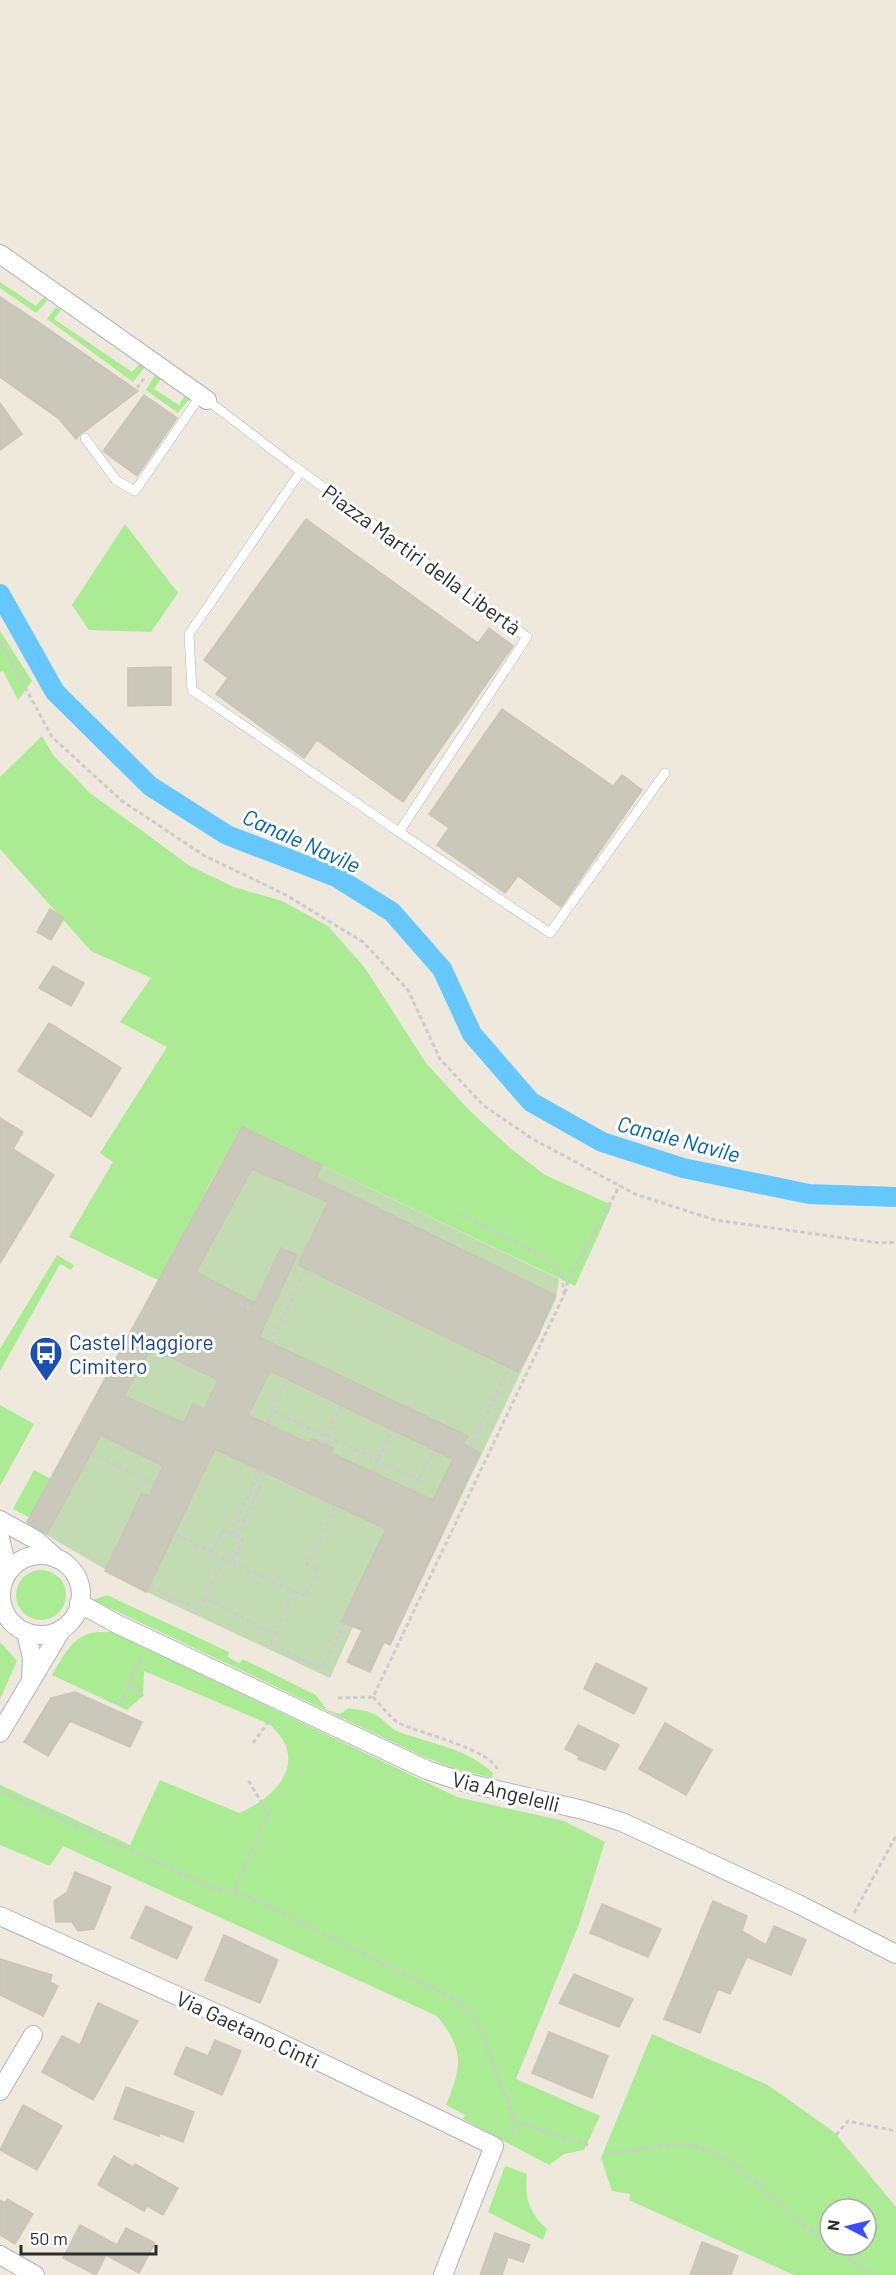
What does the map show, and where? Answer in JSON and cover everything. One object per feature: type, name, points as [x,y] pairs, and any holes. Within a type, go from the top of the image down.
[{"type":"street","name":"Piazza Martiri della Libertà","points":[[0,254],[204,397]]},
{"type":"street","points":[[0,1520],[36,1540],[64,1563],[76,1577],[80,1587],[71,1617],[0,1733]]},
{"type":"street","points":[[0,1538],[8,1572]]},
{"type":"street","points":[[56,1558],[42,1555],[29,1557],[17,1563],[8,1572],[3,1583],[1,1595],[3,1607],[12,1622],[26,1632],[38,1635],[51,1634],[71,1617]]},
{"type":"street","name":"Via Angelelli","points":[[71,1617],[117,1624],[427,1770],[500,1792],[583,1810],[622,1822],[846,1928],[895,1954]]},
{"type":"street","points":[[26,1632],[32,1658],[29,1683]]},
{"type":"street","name":"Via Gaetano Cinti","points":[[0,1916],[502,2145]]},
{"type":"street","points":[[0,2091],[33,2035]]},
{"type":"street","points":[[443,2275],[502,2145]]},
{"type":"street","points":[[0,2255],[35,2275]]},
{"type":"lane","points":[[85,438],[116,480],[135,491],[204,397]]},
{"type":"lane","name":"Piazza Martiri della Libertà","points":[[204,397],[527,637],[399,832],[192,690],[189,634],[301,471]]},
{"type":"lane","points":[[399,832],[550,933],[665,773]]},
{"type":"path","points":[[0,641],[52,738],[122,801],[206,856],[286,895],[363,942],[408,990],[440,1059],[483,1105],[531,1137],[635,1194],[715,1220],[880,1243],[896,1242]]},
{"type":"path","points":[[373,1697],[564,1294],[568,1280],[620,1185]]},
{"type":"path","points":[[460,1214],[548,1259],[562,1276],[564,1294]]},
{"type":"path","points":[[271,1343],[306,1269]]},
{"type":"path","points":[[240,1304],[252,1309]]},
{"type":"path","points":[[470,1448],[509,1368]]},
{"type":"path","points":[[267,1423],[287,1379]]},
{"type":"path","points":[[323,1444],[341,1405]]},
{"type":"path","points":[[273,1412],[419,1480]]},
{"type":"path","points":[[372,1472],[392,1430]]},
{"type":"path","points":[[413,1491],[434,1450]]},
{"type":"path","points":[[91,1454],[155,1484]]},
{"type":"path","points":[[230,1534],[260,1470]]},
{"type":"path","points":[[237,1537],[266,1473]]},
{"type":"path","points":[[175,1533],[223,1559],[306,1596],[318,1570],[307,1565],[336,1505]]},
{"type":"path","points":[[211,1552],[223,1531],[243,1539],[233,1563]]},
{"type":"path","points":[[150,1586],[199,1610],[223,1559]]},
{"type":"path","points":[[294,1591],[271,1644],[323,1668],[345,1624]]},
{"type":"path","points":[[169,1603],[171,1597]]},
{"type":"path","points":[[205,1598],[275,1634]]},
{"type":"path","points":[[120,1706],[145,1650]]},
{"type":"path","points":[[298,1664],[300,1659]]},
{"type":"path","points":[[129,1686],[143,1696]]},
{"type":"path","points":[[338,1698],[373,1697],[398,1723],[477,1753],[496,1766],[502,1780],[500,1792]]},
{"type":"path","points":[[253,1743],[268,1724]]},
{"type":"path","points":[[235,1893],[238,1880],[268,1813],[248,1780]]},
{"type":"path","points":[[0,1791],[216,1889],[235,1893],[261,1903],[458,2001],[476,2020],[514,2122],[502,2145]]},
{"type":"path","points":[[846,1928],[896,1836]]},
{"type":"path","points":[[837,2135],[848,2121],[896,2131]]},
{"type":"path","points":[[514,2122],[588,2145]]},
{"type":"path","points":[[606,2151],[617,2153],[678,2144],[712,2152],[738,2167],[818,2236]]},
{"type":"path","points":[[847,2257],[873,2275]]},
{"type":"green space","points":[[0,282],[36,306],[44,297],[47,301],[36,313],[0,288]]},
{"type":"green space","points":[[56,307],[61,310],[54,319],[132,372],[140,363],[145,367],[133,382],[47,319]]},
{"type":"green space","points":[[155,375],[161,379],[154,389],[179,405],[185,395],[190,398],[178,413],[146,390]]},
{"type":"green space","points":[[125,524],[178,593],[151,632],[89,630],[72,605]]},
{"type":"green space","points":[[0,631],[32,681],[18,700],[3,671],[0,672]]},
{"type":"green space","points":[[42,736],[53,755],[90,793],[190,866],[234,887],[282,901],[328,926],[365,968],[426,1063],[469,1110],[510,1148],[545,1175],[612,1205],[575,1286],[242,1127],[210,1183],[160,1281],[69,1237],[113,1162],[100,1153],[167,1047],[120,1022],[151,978],[91,951],[0,849],[0,777]]},
{"type":"green space","points":[[242,1127],[559,1279],[556,1299],[390,1645],[353,1627],[330,1678],[134,1586],[26,1523]]},
{"type":"green space","points":[[57,1255],[74,1265],[71,1270],[60,1264],[0,1371],[0,1349]]},
{"type":"green space","points":[[0,1405],[34,1424],[0,1486]]},
{"type":"green space","points":[[34,1470],[51,1479],[30,1518],[13,1509]]},
{"type":"green space","points":[[41,1570],[59,1577],[66,1595],[59,1613],[41,1620],[23,1613],[16,1595],[23,1577]]},
{"type":"green space","points":[[107,1595],[229,1652],[228,1657],[239,1663],[243,1659],[316,1695],[327,1710],[340,1714],[349,1708],[370,1712],[399,1732],[460,1752],[493,1773],[492,1778],[453,1768],[420,1755],[93,1600]]},
{"type":"green space","points":[[98,1632],[113,1632],[457,1797],[564,1821],[605,1842],[579,1924],[516,2079],[600,2116],[584,2150],[564,2154],[549,2165],[463,2119],[465,2115],[446,2105],[458,2069],[458,2059],[452,2039],[437,2016],[63,1846],[50,1866],[0,1845],[0,1785],[130,1845],[160,1780],[239,1813],[270,1794],[285,1775],[288,1752],[283,1740],[271,1725],[144,1671],[143,1696],[127,1710],[52,1675],[65,1653],[76,1641]]},
{"type":"green space","points":[[0,1642],[17,1661],[0,1699]]},
{"type":"green space","points":[[652,2034],[768,2085],[834,2132],[896,2207],[896,2275],[794,2275],[629,2200],[630,2194],[612,2191],[601,2158]]},
{"type":"green space","points":[[505,2166],[527,2174],[526,2190],[529,2204],[536,2217],[547,2229],[543,2240],[488,2212]]},
{"type":"building","points":[[0,297],[138,391],[76,439],[59,419],[0,377]]},
{"type":"building","points":[[144,395],[177,418],[137,476],[103,451]]},
{"type":"building","points":[[0,403],[22,434],[0,450]]},
{"type":"building","points":[[306,519],[478,643],[489,628],[513,646],[403,802],[317,740],[304,758],[216,694],[228,678],[204,660]]},
{"type":"building","points":[[171,667],[171,705],[128,706],[128,668]]},
{"type":"building","points":[[502,709],[613,786],[622,775],[642,790],[561,907],[518,876],[505,893],[437,845],[449,828],[429,814]]},
{"type":"building","points":[[50,909],[64,918],[51,940],[37,932]]},
{"type":"building","points":[[53,966],[84,983],[71,1006],[39,988]]},
{"type":"building","points":[[49,1023],[121,1068],[91,1117],[18,1071]]},
{"type":"building","points":[[0,1118],[23,1132],[13,1149],[54,1175],[0,1263]]},
{"type":"building","points":[[242,1127],[322,1165],[316,1178],[555,1295],[538,1336],[518,1372],[298,1265],[328,1202],[252,1169],[196,1272],[255,1303],[281,1248],[297,1255],[259,1337],[468,1436],[463,1444],[480,1453],[390,1645],[384,1642],[370,1672],[347,1662],[362,1630],[341,1622],[386,1529],[215,1449],[146,1592],[105,1571],[142,1493],[149,1496],[163,1466],[101,1435],[47,1534],[27,1522]],"holes":[[[151,1348],[218,1380],[204,1409],[193,1404],[184,1423],[124,1396]],[[270,1371],[453,1459],[433,1500],[331,1453],[333,1448],[312,1439],[308,1443],[248,1415]]]},
{"type":"building","points":[[596,1663],[647,1688],[634,1714],[584,1689]]},
{"type":"building","points":[[75,1692],[142,1722],[130,1747],[70,1721],[48,1756],[24,1742],[51,1698]]},
{"type":"building","points":[[665,1723],[712,1750],[686,1795],[639,1769]]},
{"type":"building","points":[[578,1725],[619,1745],[605,1770],[578,1759],[579,1756],[565,1749]]},
{"type":"building","points":[[75,1872],[111,1887],[94,1929],[78,1931],[72,1922],[56,1922],[54,1901],[67,1892]]},
{"type":"building","points":[[713,1901],[747,1916],[742,1931],[766,1945],[774,1926],[806,1940],[791,1975],[747,1957],[730,1994],[718,1989],[700,2033],[664,2019]]},
{"type":"building","points":[[602,1904],[661,1929],[648,1957],[590,1933]]},
{"type":"building","points":[[146,1906],[192,1927],[177,1959],[131,1938]]},
{"type":"building","points":[[224,1935],[278,1960],[260,2003],[205,1980]]},
{"type":"building","points":[[0,1959],[52,1975],[50,1982],[58,1986],[43,2016],[0,1995]]},
{"type":"building","points":[[574,1974],[633,1999],[619,2027],[559,2003]]},
{"type":"building","points":[[98,2003],[138,2021],[93,2100],[42,2072],[62,2036],[80,2045]]},
{"type":"building","points":[[549,2032],[608,2056],[592,2098],[532,2073]]},
{"type":"building","points":[[215,2040],[241,2051],[222,2095],[174,2074],[186,2047],[208,2056]]},
{"type":"building","points":[[126,2087],[194,2112],[183,2142],[160,2133],[159,2136],[114,2119]]},
{"type":"building","points":[[23,2105],[62,2126],[37,2170],[0,2150]]},
{"type":"building","points":[[114,2156],[133,2167],[135,2164],[178,2188],[163,2215],[147,2206],[144,2211],[98,2185]]},
{"type":"building","points":[[7,2199],[33,2214],[15,2244],[0,2235],[0,2200],[5,2203]]},
{"type":"building","points":[[80,2225],[117,2245],[126,2228],[155,2243],[139,2273],[106,2255],[96,2275],[63,2258]]},
{"type":"building","points":[[495,2233],[530,2245],[523,2262],[508,2257],[502,2275],[480,2275]]},
{"type":"building","points":[[702,2242],[738,2256],[731,2275],[690,2275]]},
{"type":"waterway","name":"Canale Navile","points":[[0,594],[55,692],[150,786],[227,835],[336,877],[392,912],[442,969],[472,1034],[531,1102],[602,1142],[683,1168],[809,1194],[896,1197]]},
{"type":"place","name":"Castel Maggiore Cimitero","points":[[46,1382]]}]
